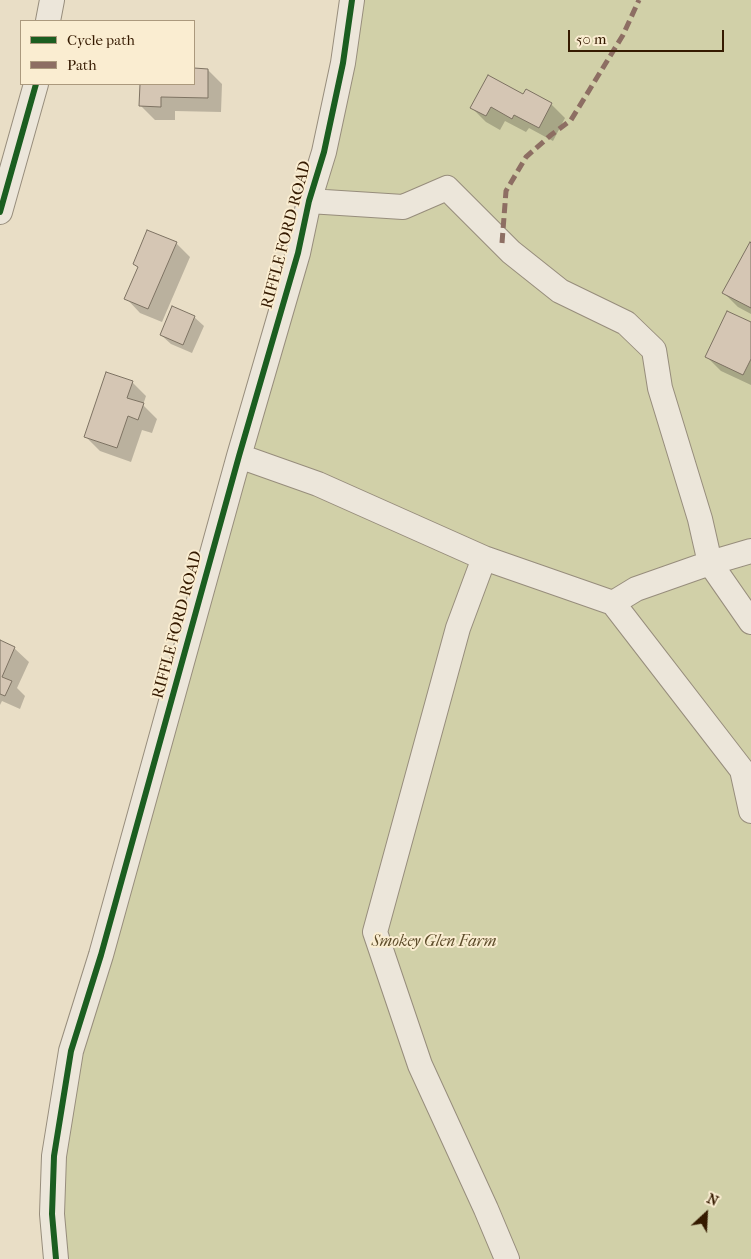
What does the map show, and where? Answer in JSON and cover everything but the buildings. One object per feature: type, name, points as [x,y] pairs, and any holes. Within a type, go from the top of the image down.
[{"type":"street","points":[[48,20],[52,0]]},
{"type":"street","name":"RIFFLE FORD ROAD","points":[[56,1259],[52,1214],[54,1156],[71,1051],[101,955],[239,456],[298,253],[309,201],[324,152],[343,63],[352,0]]},
{"type":"street","points":[[0,212],[36,85]]},
{"type":"street","points":[[309,201],[403,207],[447,188],[511,252],[560,291],[626,323],[654,350],[660,388],[700,519],[710,563],[751,622]]},
{"type":"street","points":[[239,456],[318,484],[484,558],[613,604],[742,770],[751,811]]},
{"type":"street","points":[[613,604],[636,589],[751,551]]},
{"type":"street","points":[[484,558],[458,628],[375,932],[420,1065],[507,1259]]},
{"type":"green space","name":"Smokey Glen Farm","points":[[352,0],[751,0],[751,1259],[56,1259],[52,1214],[101,955],[239,456]]},
{"type":"marked path","points":[[502,243],[506,191],[526,157],[571,120],[623,35],[639,0]]},
{"type":"cycle path","points":[[56,1259],[52,1214],[54,1156],[71,1051],[101,955],[239,456],[298,253],[309,201],[324,152],[343,63],[352,0]]},
{"type":"cycle path","points":[[0,212],[36,85]]}]
